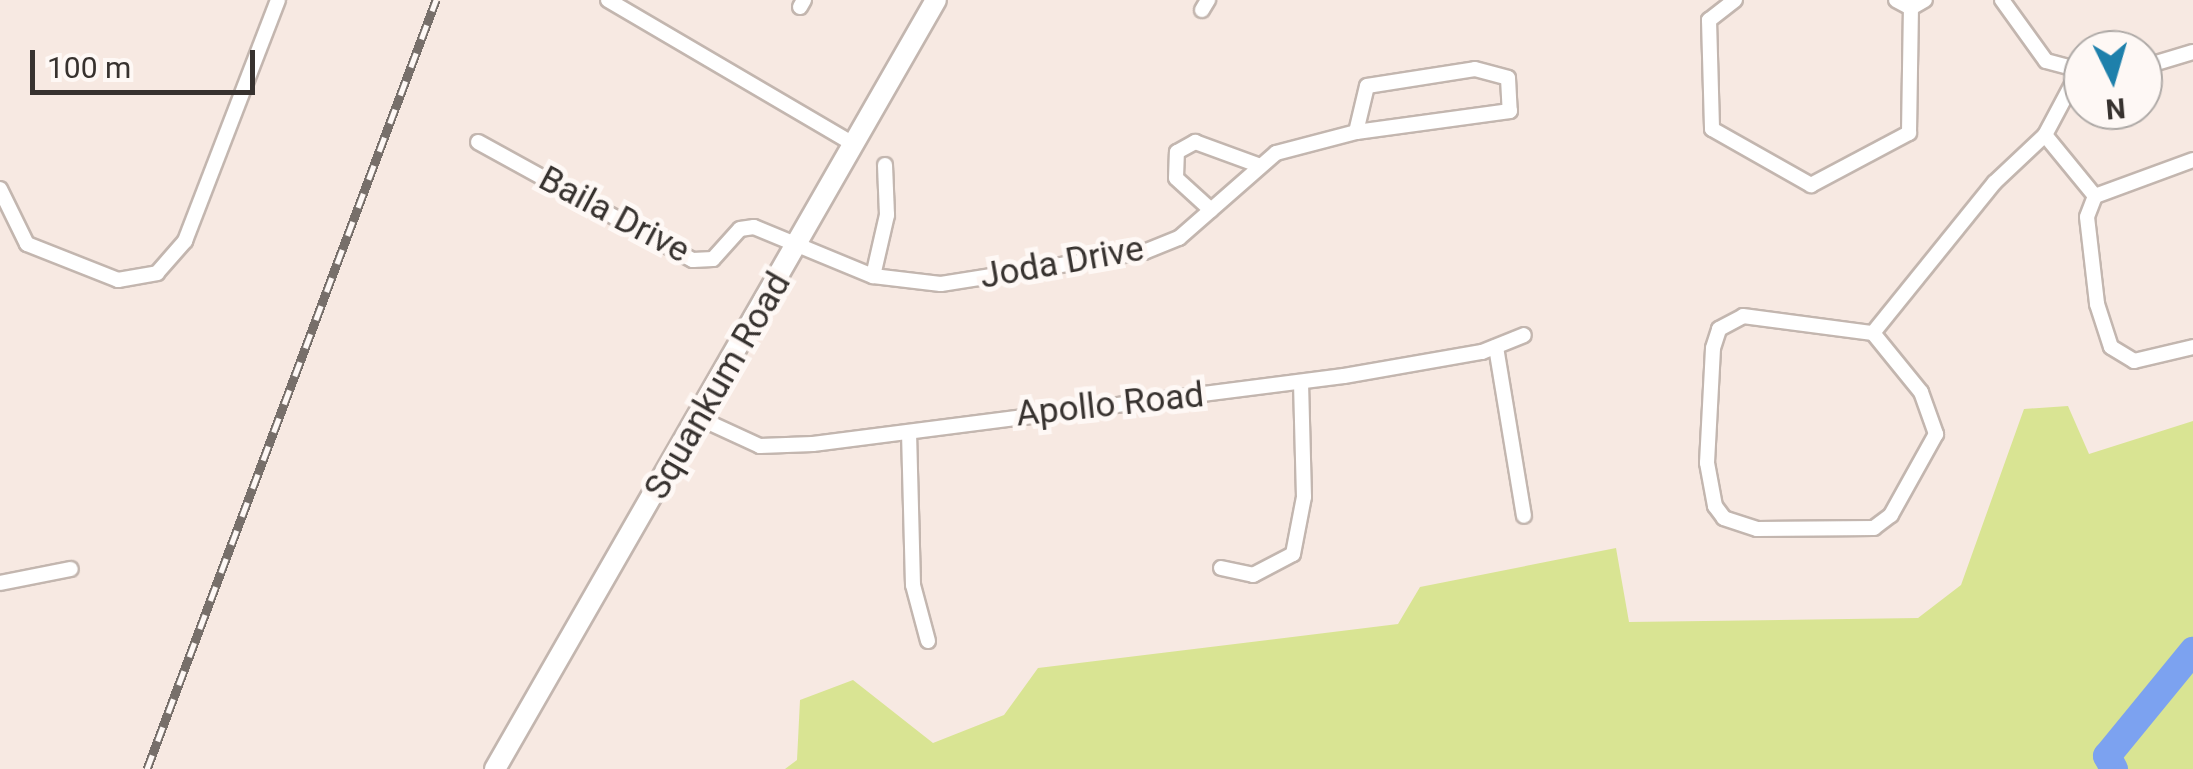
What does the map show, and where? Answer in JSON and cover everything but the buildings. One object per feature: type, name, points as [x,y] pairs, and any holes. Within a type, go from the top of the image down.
[{"type":"main road","name":"Squankum Road","points":[[495,769],[936,0]]},
{"type":"street","points":[[0,189],[27,244],[118,280],[158,274],[184,241],[278,0]]},
{"type":"street","points":[[608,0],[856,145]]},
{"type":"street","points":[[1735,0],[1709,20],[1712,129],[1811,185],[1909,134],[1918,4],[1896,0]]},
{"type":"street","points":[[2002,0],[2046,61],[2063,66]]},
{"type":"street","points":[[2163,61],[2193,52]]},
{"type":"street","name":"Joda Drive","points":[[798,246],[873,276],[941,284],[1144,252],[1179,238],[1276,152],[1356,132],[1510,111],[1508,78],[1475,69],[1376,82],[1360,95],[1356,132]]},
{"type":"street","points":[[1873,333],[1994,183],[2045,136],[2063,104]]},
{"type":"street","points":[[2045,136],[2095,196]]},
{"type":"street","name":"Baila Drive","points":[[478,142],[692,260],[712,258],[747,226],[798,246]]},
{"type":"street","points":[[1211,210],[1176,178],[1178,152],[1195,142],[1258,166]]},
{"type":"street","points":[[2193,160],[2095,196],[2087,216],[2096,304],[2111,347],[2134,361],[2193,347]]},
{"type":"street","points":[[873,276],[887,215],[885,165]]},
{"type":"street","points":[[1743,316],[1873,333],[1934,414],[1925,462],[1891,515],[1874,528],[1821,534],[1724,518],[1707,463],[1719,329],[1743,316]]},
{"type":"street","name":"Apollo Road","points":[[699,418],[760,446],[909,432],[1301,382],[1496,347],[1524,336]]},
{"type":"street","points":[[1496,347],[1524,516]]},
{"type":"street","points":[[1221,568],[1253,575],[1292,554],[1304,497],[1301,382]]},
{"type":"street","points":[[909,432],[914,585],[928,642]]},
{"type":"street","points":[[0,583],[71,569]]},
{"type":"green space","points":[[2068,406],[2089,454],[2193,421],[2193,769],[785,769],[797,760],[800,700],[853,680],[933,743],[1004,715],[1038,668],[1398,624],[1420,587],[1616,548],[1629,622],[1918,618],[1961,585],[2024,409]]},
{"type":"waterway","points":[[2114,769],[2107,756],[2193,651]]},
{"type":"railway","points":[[147,769],[436,0]]}]
